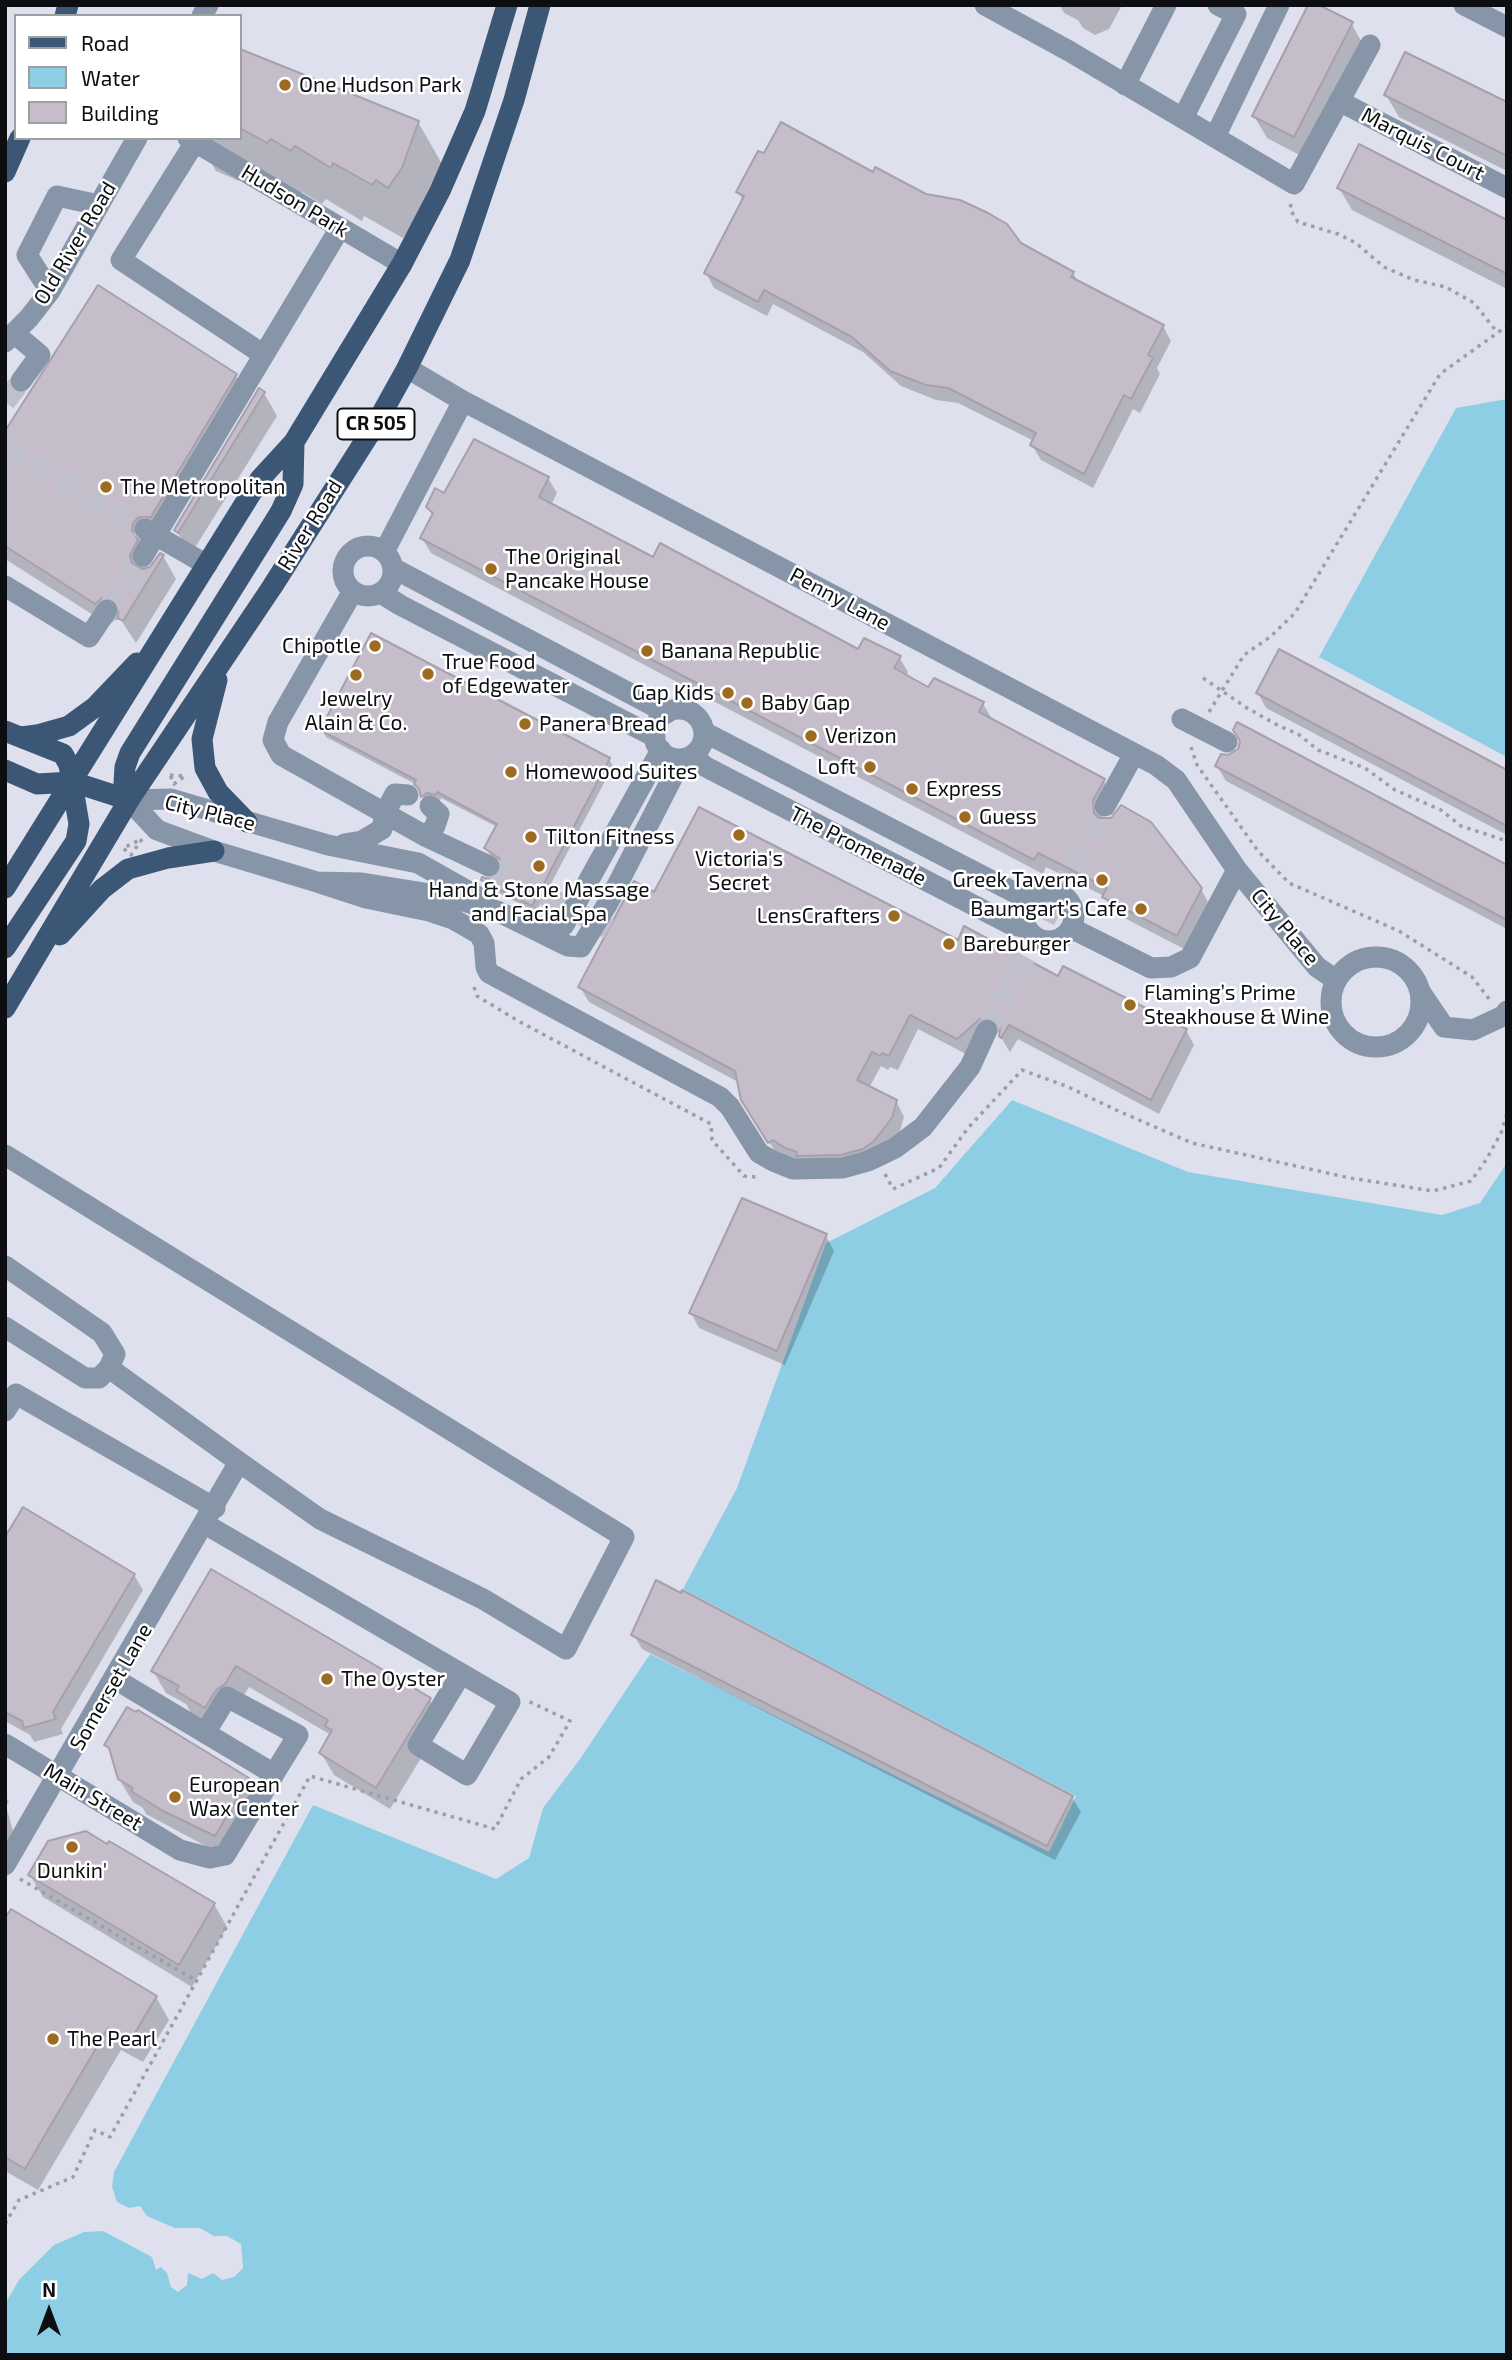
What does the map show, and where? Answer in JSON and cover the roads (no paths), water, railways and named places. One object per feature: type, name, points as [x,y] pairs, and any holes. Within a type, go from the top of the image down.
[{"type":"main road","name":"CR 505","points":[[5,888],[260,479],[294,442],[402,264],[440,191],[475,111],[507,5]]},
{"type":"main road","name":"River Road","points":[[5,1008],[129,800],[377,422],[407,368],[460,260],[514,100],[540,5]]},
{"type":"main road","points":[[5,172],[19,140]]},
{"type":"main road","points":[[5,770],[37,784],[72,782],[129,800],[125,775],[130,753],[281,511],[293,484],[294,442]]},
{"type":"main road","points":[[12,734],[37,735],[69,726],[95,707],[167,631]]},
{"type":"main road","points":[[222,662],[202,739],[205,768],[218,792],[247,822]]},
{"type":"main road","points":[[5,948],[76,841],[79,824],[69,765],[63,754],[12,734]]},
{"type":"main road","points":[[32,965],[102,889],[128,869],[168,858],[214,852]]},
{"type":"street","points":[[1125,85],[1166,5]]},
{"type":"street","points":[[1183,118],[1236,14],[1218,5]]},
{"type":"street","points":[[997,8],[1214,137],[1279,5]]},
{"type":"street","points":[[1464,5],[1507,27]]},
{"type":"street","name":"Marquis Court","points":[[1214,137],[1294,184],[1370,45]]},
{"type":"street","name":"Marquis Court","points":[[1339,100],[1507,188]]},
{"type":"street","name":"Old River Road","points":[[10,337],[50,290],[136,140]]},
{"type":"street","name":"Hudson Park","points":[[191,140],[402,264]]},
{"type":"street","points":[[191,140],[121,260],[264,355]]},
{"type":"street","points":[[50,290],[27,255],[57,196],[99,205]]},
{"type":"street","points":[[143,556],[150,532],[264,355],[340,228]]},
{"type":"street","points":[[10,337],[40,355],[21,381]]},
{"type":"street","name":"Penny Lane","points":[[407,368],[463,401],[1156,765],[1176,780],[1237,870]]},
{"type":"street","points":[[463,401],[388,560],[392,578],[388,587],[372,596],[353,591],[347,584],[344,565],[349,556],[365,547],[375,547],[388,560],[667,713]]},
{"type":"street","points":[[150,532],[207,565]]},
{"type":"street","points":[[5,586],[89,637],[107,610]]},
{"type":"street","points":[[353,591],[278,722],[273,740],[281,755],[427,837],[489,866]]},
{"type":"street","points":[[381,593],[658,744],[673,758],[687,758],[699,750],[704,741],[701,722],[686,710],[667,713],[660,719],[656,728],[658,744],[564,925],[555,932],[541,932]]},
{"type":"street","points":[[1190,723],[1227,742]]},
{"type":"street","name":"The Promenade","points":[[704,732],[1029,900]]},
{"type":"street","points":[[1105,806],[1134,754]]},
{"type":"street","name":"City Place","points":[[129,800],[157,830],[214,852],[317,882],[362,883],[449,897],[497,911],[569,946],[581,947],[687,758]]},
{"type":"street","name":"The Promenade","points":[[687,758],[998,918],[1027,928]]},
{"type":"street","points":[[408,795],[395,794],[385,813],[382,830],[362,842],[328,845],[317,882],[366,898],[429,911],[453,919],[479,934],[484,943],[489,973],[720,1097],[730,1107],[760,1153],[773,1161],[793,1169],[843,1168],[868,1161],[895,1148],[923,1127],[970,1067],[987,1030]]},
{"type":"street","name":"City Place","points":[[129,800],[171,799],[328,845],[418,863],[478,896],[497,911]]},
{"type":"street","points":[[427,837],[439,814],[430,806]]},
{"type":"street","points":[[1071,928],[1151,968],[1171,967],[1190,958],[1237,870]]},
{"type":"street","name":"City Place","points":[[1237,870],[1317,967],[1336,981]]},
{"type":"street","points":[[1043,891],[1059,893],[1066,898],[1074,912],[1071,928],[1060,938],[1038,938],[1027,928],[1024,914],[1029,900],[1043,891]]},
{"type":"street","points":[[1444,1027],[1420,993],[1414,976],[1401,964],[1384,957],[1366,958],[1349,966],[1336,981],[1331,999],[1334,1018],[1342,1031],[1354,1041],[1368,1046],[1384,1046],[1444,1027],[1474,1030],[1505,1013]]},
{"type":"street","points":[[1401,1040],[1413,1027],[1420,1011],[1420,993]]},
{"type":"street","points":[[5,1155],[624,1537],[566,1649],[483,1599],[320,1519],[109,1368]]},
{"type":"street","points":[[5,1266],[102,1333],[116,1354],[109,1368],[99,1378],[85,1378],[5,1327]]},
{"type":"street","points":[[5,1411],[16,1394],[461,1674],[510,1702],[467,1774],[418,1745],[461,1674]]},
{"type":"street","name":"Somerset Lane","points":[[11,1871],[24,1829],[115,1679],[239,1462]]},
{"type":"street","points":[[115,1679],[205,1733],[274,1774],[298,1735],[227,1697],[205,1733]]},
{"type":"street","name":"Main Street","points":[[5,1744],[180,1850],[210,1858],[225,1855],[274,1774]]},
{"type":"water","points":[[1507,399],[1507,757],[1319,657],[1456,408]]},
{"type":"water","points":[[1012,1100],[1188,1172],[1442,1215],[1480,1203],[1507,1163],[1507,2355],[5,2355],[5,2304],[19,2280],[54,2245],[84,2232],[103,2231],[152,2257],[156,2270],[161,2267],[167,2273],[171,2287],[178,2292],[187,2285],[188,2273],[202,2279],[213,2273],[222,2280],[234,2277],[243,2268],[241,2244],[227,2236],[214,2236],[200,2228],[175,2228],[147,2216],[140,2206],[129,2208],[117,2202],[112,2187],[114,2172],[313,1805],[496,1879],[529,1858],[543,1808],[580,1759],[650,1654],[1049,1852],[1076,1796],[683,1589],[737,1488],[826,1243],[935,1188]]},
{"type":"tunnel","points":[[5,402],[21,381]]},
{"type":"tunnel","points":[[5,447],[144,529]]},
{"type":"tunnel","points":[[107,610],[143,556]]},
{"type":"tunnel","points":[[987,1030],[1105,806]]},
{"type":"tunnel","points":[[489,866],[609,929]]},
{"type":"place","name":"One Hudson Park","points":[[285,85]]},
{"type":"place","name":"The Metropolitan","points":[[106,487]]},
{"type":"place","name":"The Original Pancake House","points":[[491,569]]},
{"type":"place","name":"Chipotle","points":[[375,646]]},
{"type":"place","name":"Banana Republic","points":[[647,651]]},
{"type":"place","name":"True Food of Edgewater","points":[[428,674]]},
{"type":"place","name":"Jewelry Alain & Co.","points":[[356,675]]},
{"type":"place","name":"Gap Kids","points":[[728,693]]},
{"type":"place","name":"Baby Gap","points":[[747,703]]},
{"type":"place","name":"Panera Bread","points":[[525,724]]},
{"type":"place","name":"Verizon","points":[[811,736]]},
{"type":"place","name":"Loft","points":[[870,767]]},
{"type":"place","name":"Homewood Suites","points":[[511,772]]},
{"type":"place","name":"Express","points":[[912,789]]},
{"type":"place","name":"Guess","points":[[965,817]]},
{"type":"place","name":"Victoria's Secret","points":[[739,835]]},
{"type":"place","name":"Tilton Fitness","points":[[531,837]]},
{"type":"place","name":"Hand & Stone Massage and Facial Spa","points":[[539,866]]},
{"type":"place","name":"Greek Taverna","points":[[1102,880]]},
{"type":"place","name":"Baumgart’s Cafe","points":[[1141,909]]},
{"type":"place","name":"LensCrafters","points":[[894,916]]},
{"type":"place","name":"Bareburger","points":[[949,944]]},
{"type":"place","name":"Flaming’s Prime Steakhouse & Wine","points":[[1130,1005]]},
{"type":"place","name":"The Oyster","points":[[327,1679]]},
{"type":"place","name":"European Wax Center","points":[[175,1797]]},
{"type":"place","name":"Dunkin'","points":[[72,1847]]},
{"type":"place","name":"The Pearl","points":[[53,2039]]}]
